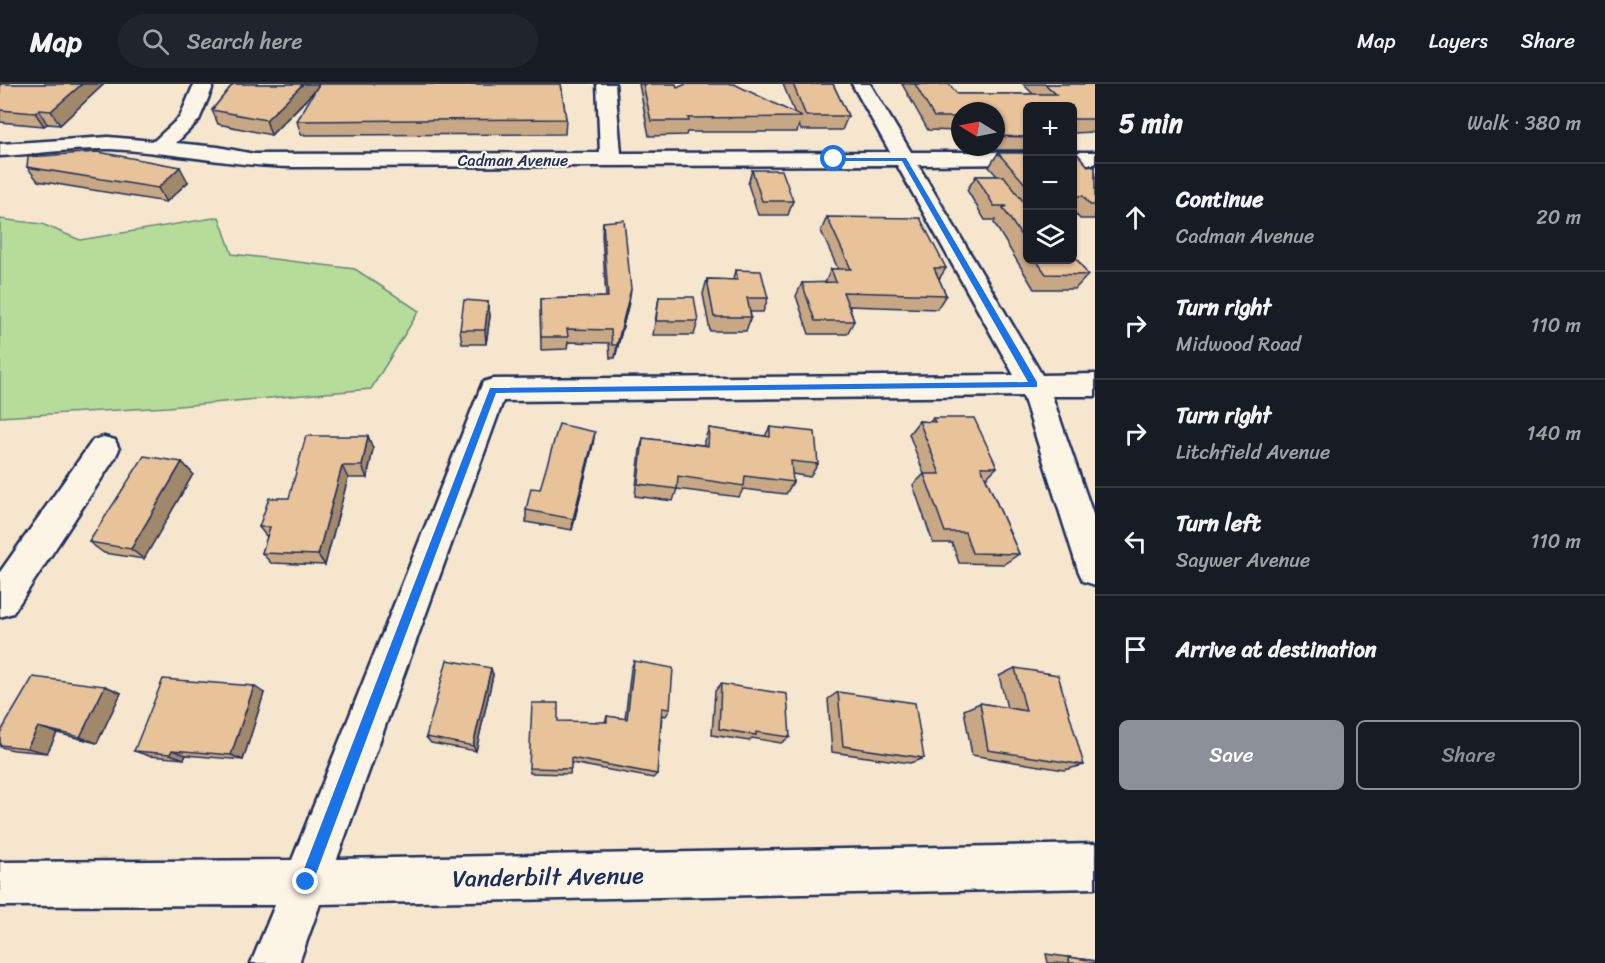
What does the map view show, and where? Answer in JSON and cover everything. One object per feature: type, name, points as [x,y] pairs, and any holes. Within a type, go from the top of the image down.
[{"type":"street","points":[[157,149],[189,120],[203,89],[203,84]]},
{"type":"street","points":[[606,84],[611,159]]},
{"type":"street","points":[[861,84],[1034,385],[1095,570]]},
{"type":"street","name":"Cadman Avenue","points":[[0,150],[108,143],[292,161],[1023,158]]},
{"type":"street","points":[[1077,158],[1095,158]]},
{"type":"street","points":[[275,963],[493,390],[1095,385]]},
{"type":"street","points":[[0,601],[104,449]]},
{"type":"street","name":"Vanderbilt Avenue","points":[[0,884],[306,882],[1095,866]]},
{"type":"green space","points":[[219,217],[232,254],[355,269],[419,311],[371,389],[168,407],[0,417],[0,219],[42,224],[80,240]]},
{"type":"building","points":[[0,84],[82,84],[51,111],[39,110],[35,113],[0,110]]},
{"type":"building","points":[[233,84],[303,84],[266,120],[212,110]]},
{"type":"building","points":[[319,84],[561,84],[566,119],[297,121]]},
{"type":"building","points":[[643,84],[676,84],[677,88],[686,84],[734,84],[802,117],[688,118],[689,121],[651,121]]},
{"type":"building","points":[[793,84],[833,84],[848,116],[806,116]]},
{"type":"building","points":[[915,84],[949,84],[957,94],[1056,94],[1045,84],[1095,84],[1095,119],[1077,119],[1077,102],[1023,102],[1023,137],[1005,136],[1005,102],[951,102],[951,117],[934,117]]},
{"type":"building","points":[[98,152],[180,167],[158,188],[27,167],[28,157]]},
{"type":"building","points":[[1005,153],[1023,153],[1023,181],[1001,156],[1005,156]]},
{"type":"building","points":[[1077,154],[1088,166],[1095,167],[1095,205],[1090,205],[1083,196],[1077,196]]},
{"type":"building","points":[[752,170],[782,170],[793,201],[762,201]]},
{"type":"building","points":[[976,176],[1004,176],[1023,201],[1023,238],[1003,208],[1007,206],[994,206]]},
{"type":"building","points":[[827,217],[920,218],[946,268],[934,268],[946,295],[843,292],[854,321],[815,321],[802,283],[836,282],[831,269],[851,269]]},
{"type":"building","points":[[624,220],[631,289],[617,345],[612,345],[611,330],[567,329],[568,337],[541,337],[540,299],[608,297],[603,222]]},
{"type":"building","points":[[1077,259],[1088,275],[1046,274],[1039,264],[1077,264]]},
{"type":"building","points":[[735,270],[761,271],[768,298],[747,298],[751,317],[714,317],[707,279],[738,280]]},
{"type":"building","points":[[659,297],[694,297],[698,321],[656,321]]},
{"type":"building","points":[[464,300],[488,302],[485,330],[460,330]]},
{"type":"building","points":[[933,418],[974,418],[997,467],[981,467],[1019,554],[972,553],[965,532],[945,532],[924,474],[940,474],[919,421],[935,422]]},
{"type":"building","points":[[559,424],[595,432],[573,519],[526,510],[531,488],[540,489]]},
{"type":"building","points":[[770,427],[815,432],[818,464],[791,461],[793,482],[745,476],[744,486],[678,476],[677,489],[638,484],[643,438],[708,446],[709,428],[770,437]]},
{"type":"building","points":[[306,436],[368,436],[362,466],[342,466],[318,555],[262,553],[270,527],[259,527],[269,498],[289,498]]},
{"type":"building","points":[[144,456],[182,462],[131,549],[89,542]]},
{"type":"building","points":[[447,660],[491,668],[473,746],[426,737]]},
{"type":"building","points":[[634,661],[673,668],[670,709],[662,708],[657,774],[571,758],[571,769],[529,768],[532,703],[558,703],[558,721],[607,722],[607,716],[627,719]]},
{"type":"building","points":[[1015,668],[1058,675],[1084,765],[988,750],[980,703],[1026,711]]},
{"type":"building","points":[[33,677],[105,686],[80,737],[38,727],[27,748],[0,745],[0,733]]},
{"type":"building","points":[[163,679],[254,686],[231,755],[172,750],[170,754],[134,751]]},
{"type":"building","points":[[721,684],[787,694],[790,737],[756,732],[756,735],[719,729]]},
{"type":"building","points":[[838,692],[915,703],[924,758],[843,746]]},
{"type":"building","points":[[1068,957],[1095,961],[1095,963],[1070,963]]},
{"type":"route","points":[[306,882],[493,390],[1034,385],[904,159],[834,159]]}]
